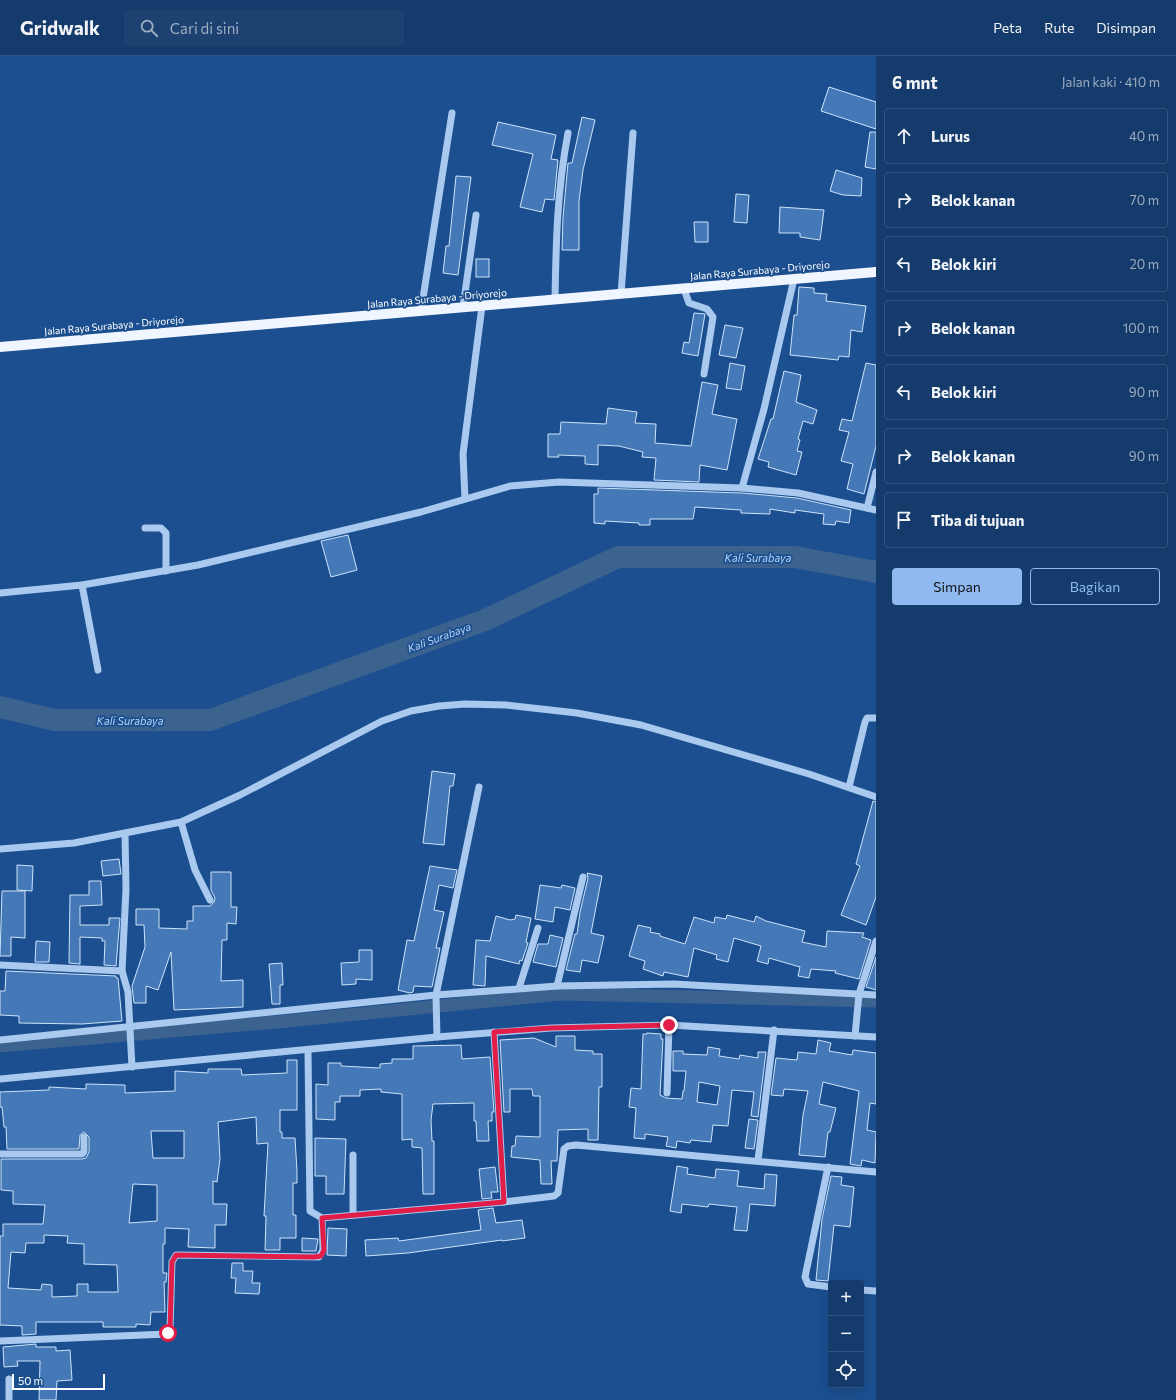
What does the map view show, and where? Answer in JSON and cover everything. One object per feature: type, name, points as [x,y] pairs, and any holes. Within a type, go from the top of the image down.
[{"type":"main road","name":"Jalan Raya Surabaya - Driyorejo","points":[[0,347],[876,272]]},
{"type":"street","points":[[421,311],[452,113]]},
{"type":"street","points":[[555,300],[557,210],[560,173],[568,133]]},
{"type":"street","points":[[621,294],[633,133]]},
{"type":"street","points":[[463,307],[476,215]]},
{"type":"street","points":[[742,488],[764,409],[794,280]]},
{"type":"street","points":[[684,289],[689,303],[707,309],[713,317],[704,374]]},
{"type":"street","points":[[465,499],[463,454],[482,306]]},
{"type":"street","points":[[867,508],[876,472]]},
{"type":"street","points":[[0,593],[82,585],[166,571],[303,541],[510,486],[559,482],[742,488],[798,493],[876,510]]},
{"type":"street","points":[[144,528],[161,528],[166,533],[166,571]]},
{"type":"street","points":[[82,585],[98,670]]},
{"type":"street","points":[[0,850],[74,843],[182,822],[240,795],[382,721],[410,711],[465,704],[506,705],[569,712],[641,725],[809,774],[876,796]]},
{"type":"street","points":[[849,787],[865,722],[868,718],[876,718]]},
{"type":"street","points":[[436,1037],[436,998],[479,787]]},
{"type":"street","points":[[182,822],[195,870],[210,900]]},
{"type":"street","points":[[125,834],[126,889],[122,971],[128,992],[132,1067]]},
{"type":"street","points":[[557,986],[583,877]]},
{"type":"street","points":[[519,988],[538,928]]},
{"type":"street","points":[[855,1036],[859,996],[876,941]]},
{"type":"street","points":[[0,966],[122,971]]},
{"type":"street","points":[[0,1040],[436,998],[519,988],[557,986],[674,984],[859,996],[876,995]]},
{"type":"street","points":[[0,1079],[436,1037],[551,1028],[669,1025],[876,1037]]},
{"type":"street","points":[[667,1093],[669,1025]]},
{"type":"street","points":[[758,1160],[774,1030]]},
{"type":"street","points":[[494,1032],[504,1202]]},
{"type":"street","points":[[308,1050],[309,1208],[322,1218],[353,1214],[504,1202],[554,1196],[558,1193],[562,1155],[566,1147],[576,1145],[758,1160],[876,1172]]},
{"type":"street","points":[[0,1154],[82,1154],[84,1152],[84,1136]]},
{"type":"street","points":[[353,1154],[353,1214]]},
{"type":"street","points":[[828,1167],[805,1277],[808,1284],[828,1287]]},
{"type":"street","points":[[0,1341],[167,1334],[170,1330],[172,1262],[176,1255],[318,1257],[324,1250],[322,1218]]},
{"type":"street","points":[[864,1290],[876,1291]]},
{"type":"street","points":[[9,1379],[9,1400]]},
{"type":"building","points":[[829,87],[876,102],[876,129],[821,111]]},
{"type":"building","points":[[582,117],[595,120],[583,170],[579,201],[579,250],[562,250],[563,217],[568,163],[572,163]]},
{"type":"building","points":[[498,122],[556,135],[551,159],[558,160],[554,200],[545,199],[542,212],[520,207],[533,154],[492,145]]},
{"type":"building","points":[[870,132],[876,132],[876,169],[865,167]]},
{"type":"building","points":[[836,170],[862,178],[861,196],[843,195],[830,191]]},
{"type":"building","points":[[456,176],[471,177],[458,275],[443,273],[446,246],[449,246]]},
{"type":"building","points":[[736,194],[749,195],[747,223],[734,222]]},
{"type":"building","points":[[780,207],[824,210],[820,240],[800,237],[800,233],[779,233]]},
{"type":"building","points":[[694,222],[708,222],[708,242],[695,242]]},
{"type":"building","points":[[476,259],[489,259],[489,277],[476,277]]},
{"type":"building","points":[[799,287],[814,288],[814,293],[827,294],[826,301],[866,306],[862,332],[851,330],[849,357],[839,356],[838,360],[790,355],[794,315],[797,315]]},
{"type":"building","points":[[694,313],[705,314],[698,356],[682,353],[684,342],[689,343]]},
{"type":"building","points":[[725,325],[743,328],[736,358],[719,355]]},
{"type":"building","points":[[730,363],[745,366],[741,390],[726,388]]},
{"type":"building","points":[[866,363],[876,365],[876,446],[864,494],[847,489],[853,464],[841,461],[849,432],[839,430],[842,419],[852,421]]},
{"type":"building","points":[[784,371],[801,375],[796,402],[817,410],[813,424],[803,421],[798,439],[800,440],[797,451],[802,452],[796,475],[768,467],[769,462],[758,459],[771,419],[773,419]]},
{"type":"building","points":[[702,382],[718,385],[712,414],[737,419],[727,470],[700,465],[699,482],[654,480],[656,458],[642,457],[643,452],[619,446],[598,445],[598,465],[585,464],[585,456],[558,455],[559,457],[548,457],[548,434],[560,434],[561,422],[606,424],[608,408],[637,412],[635,423],[656,424],[655,443],[691,446]]},
{"type":"building","points":[[598,488],[742,493],[797,498],[851,510],[849,523],[836,521],[835,525],[823,524],[824,514],[795,510],[795,513],[770,509],[770,514],[741,513],[741,510],[695,507],[693,519],[650,519],[650,525],[605,521],[605,524],[594,523],[594,494],[598,494]]},
{"type":"building","points":[[348,535],[357,570],[331,577],[321,541]]},
{"type":"building","points":[[432,771],[455,774],[453,786],[450,786],[444,845],[423,843]]},
{"type":"building","points":[[873,801],[876,802],[876,897],[866,925],[841,915],[860,866],[856,864]]},
{"type":"building","points":[[119,859],[121,874],[103,876],[101,861]]},
{"type":"building","points":[[17,865],[33,866],[32,891],[17,890]]},
{"type":"building","points":[[430,866],[457,870],[453,888],[439,885],[434,910],[444,912],[436,948],[440,948],[432,987],[414,986],[413,992],[410,993],[398,990],[407,940],[414,941]]},
{"type":"building","points":[[211,872],[231,872],[231,907],[237,907],[236,924],[227,923],[227,940],[222,940],[221,981],[243,980],[243,1007],[174,1010],[171,952],[158,990],[146,986],[146,1003],[134,1003],[132,986],[145,947],[144,925],[136,925],[136,909],[159,909],[159,928],[187,929],[187,921],[193,921],[193,906],[210,906],[214,902],[215,898],[211,890]]},
{"type":"building","points":[[587,873],[602,876],[591,933],[604,936],[598,963],[582,960],[580,972],[566,970],[575,934],[577,934],[580,912],[588,878]]},
{"type":"building","points":[[89,881],[101,881],[102,905],[80,906],[80,925],[109,925],[109,918],[120,918],[116,966],[104,965],[105,941],[102,941],[102,938],[80,937],[80,964],[69,963],[70,895],[89,895]]},
{"type":"building","points":[[540,885],[561,888],[562,885],[575,888],[570,910],[555,907],[553,922],[535,919]]},
{"type":"building","points":[[2,891],[25,891],[25,938],[11,937],[11,956],[0,956]]},
{"type":"building","points":[[516,915],[531,918],[526,942],[528,943],[522,961],[520,960],[519,964],[486,956],[485,986],[473,985],[476,940],[490,941],[496,916],[510,920],[515,919]]},
{"type":"building","points":[[727,915],[754,922],[756,916],[766,921],[805,931],[802,942],[826,947],[827,931],[864,933],[862,937],[871,940],[859,979],[835,973],[836,971],[811,969],[809,978],[798,976],[800,967],[769,958],[768,964],[757,961],[761,946],[734,938],[728,962],[716,959],[717,955],[694,948],[688,977],[664,972],[663,976],[643,969],[645,961],[629,956],[638,925],[651,928],[650,932],[660,934],[660,936],[685,944],[694,917],[714,923],[715,917],[726,919]]},
{"type":"building","points":[[550,935],[563,938],[556,967],[533,962],[538,944],[548,944]]},
{"type":"building","points":[[36,941],[50,942],[49,962],[35,962]]},
{"type":"building","points":[[359,950],[372,950],[372,980],[356,979],[356,984],[342,985],[341,963],[359,962]]},
{"type":"building","points":[[876,957],[876,990],[866,987]]},
{"type":"building","points":[[282,963],[283,985],[280,985],[280,1004],[272,1004],[269,964]]},
{"type":"building","points":[[6,971],[116,976],[116,978],[118,978],[122,1021],[82,1024],[19,1023],[19,1016],[0,1015],[0,991],[5,991]]},
{"type":"building","points":[[643,1034],[661,1034],[661,1039],[663,1039],[660,1095],[666,1098],[682,1099],[684,1091],[686,1071],[673,1071],[673,1051],[683,1051],[683,1054],[707,1055],[708,1047],[720,1049],[719,1056],[739,1059],[740,1055],[758,1058],[758,1052],[766,1052],[758,1117],[751,1116],[754,1092],[732,1090],[728,1126],[713,1125],[711,1142],[691,1140],[690,1143],[677,1141],[676,1148],[666,1146],[668,1137],[645,1134],[645,1139],[634,1138],[636,1108],[629,1107],[631,1088],[641,1089]],"holes":[[[699,1082],[720,1086],[717,1105],[697,1102]]]},
{"type":"building","points":[[556,1036],[575,1036],[575,1050],[593,1051],[593,1054],[602,1054],[602,1087],[599,1087],[598,1140],[588,1140],[588,1129],[558,1130],[557,1161],[551,1161],[552,1184],[541,1184],[540,1160],[511,1157],[512,1146],[515,1146],[516,1136],[540,1137],[540,1096],[533,1096],[532,1089],[510,1089],[510,1112],[504,1112],[500,1040],[534,1038],[556,1047]]},
{"type":"building","points":[[818,1040],[831,1043],[829,1051],[852,1055],[853,1050],[876,1053],[876,1104],[870,1103],[867,1130],[876,1132],[875,1163],[862,1160],[861,1166],[850,1164],[859,1091],[823,1082],[819,1104],[836,1108],[830,1132],[828,1132],[825,1157],[799,1155],[803,1115],[808,1091],[784,1089],[783,1096],[771,1095],[776,1058],[797,1060],[798,1052],[816,1054]]},
{"type":"building","points":[[461,1045],[462,1059],[490,1057],[494,1112],[492,1112],[492,1121],[488,1121],[489,1141],[477,1141],[476,1121],[474,1121],[474,1103],[433,1104],[431,1120],[432,1141],[434,1141],[434,1194],[423,1194],[422,1148],[412,1147],[412,1139],[402,1140],[402,1094],[381,1092],[381,1089],[360,1090],[360,1096],[340,1096],[340,1102],[335,1102],[335,1120],[316,1119],[316,1084],[328,1085],[328,1063],[341,1063],[341,1066],[380,1068],[380,1064],[392,1063],[392,1059],[413,1059],[413,1046]]},
{"type":"building","points":[[287,1060],[297,1060],[297,1110],[280,1110],[280,1132],[282,1132],[282,1138],[295,1138],[297,1183],[293,1183],[293,1215],[296,1215],[296,1238],[280,1238],[280,1250],[265,1250],[266,1216],[264,1216],[268,1143],[257,1144],[256,1117],[218,1122],[220,1159],[217,1182],[213,1181],[213,1204],[227,1204],[226,1225],[215,1225],[215,1248],[188,1247],[189,1229],[165,1228],[165,1244],[163,1244],[163,1273],[167,1273],[166,1282],[164,1282],[165,1312],[151,1312],[150,1325],[136,1324],[136,1327],[103,1327],[103,1322],[36,1322],[36,1334],[22,1335],[22,1326],[0,1325],[0,1236],[3,1236],[3,1224],[43,1224],[45,1205],[13,1204],[13,1191],[1,1190],[1,1159],[86,1158],[89,1152],[89,1137],[84,1132],[80,1135],[79,1149],[7,1149],[6,1127],[4,1127],[2,1107],[0,1107],[0,1092],[49,1090],[49,1087],[86,1089],[86,1084],[125,1085],[125,1093],[175,1091],[175,1071],[208,1073],[208,1069],[241,1069],[242,1075],[287,1073]],"holes":[[[151,1131],[184,1131],[184,1158],[153,1158]],[[133,1184],[157,1185],[157,1221],[129,1223]],[[44,1235],[68,1236],[67,1243],[84,1244],[84,1264],[117,1265],[118,1292],[88,1292],[88,1284],[77,1284],[77,1296],[52,1297],[52,1285],[42,1284],[41,1290],[8,1288],[11,1252],[25,1253],[26,1243],[44,1243]]]},
{"type":"building","points":[[749,1119],[758,1120],[754,1149],[745,1148]]},
{"type":"building","points":[[315,1138],[346,1139],[344,1194],[326,1194],[326,1176],[315,1176]]},
{"type":"building","points":[[677,1166],[688,1168],[687,1174],[715,1178],[716,1169],[739,1171],[737,1186],[764,1189],[765,1174],[777,1175],[775,1206],[750,1204],[747,1231],[734,1230],[737,1207],[709,1204],[708,1207],[682,1204],[681,1213],[670,1211]]},
{"type":"building","points":[[495,1167],[498,1192],[491,1192],[492,1198],[482,1199],[479,1169]]},
{"type":"building","points":[[831,1176],[842,1177],[841,1185],[854,1187],[850,1227],[834,1225],[828,1281],[816,1280],[822,1219]]},
{"type":"building","points":[[493,1208],[496,1223],[522,1220],[525,1238],[408,1253],[366,1256],[365,1240],[398,1238],[399,1241],[481,1230],[478,1210]]},
{"type":"building","points":[[328,1228],[347,1229],[346,1256],[327,1255]]},
{"type":"building","points":[[302,1238],[318,1239],[316,1251],[302,1251]]},
{"type":"building","points":[[232,1263],[243,1263],[243,1271],[253,1271],[252,1283],[260,1283],[259,1294],[235,1293],[236,1278],[231,1278]]},
{"type":"building","points":[[36,1344],[36,1347],[56,1347],[56,1351],[70,1350],[72,1380],[57,1381],[56,1400],[39,1400],[40,1361],[17,1361],[18,1366],[4,1367],[3,1347]]},
{"type":"waterway","name":"Kali Surabaya","points":[[0,707],[55,720],[210,720],[485,620],[618,557],[795,557],[876,572]]},
{"type":"waterway","points":[[0,1046],[288,1021],[560,994],[876,1001]]},
{"type":"route","points":[[168,1333],[170,1330],[172,1262],[176,1255],[321,1256],[324,1250],[322,1218],[353,1214],[504,1202],[494,1032],[551,1028],[669,1025]]}]
